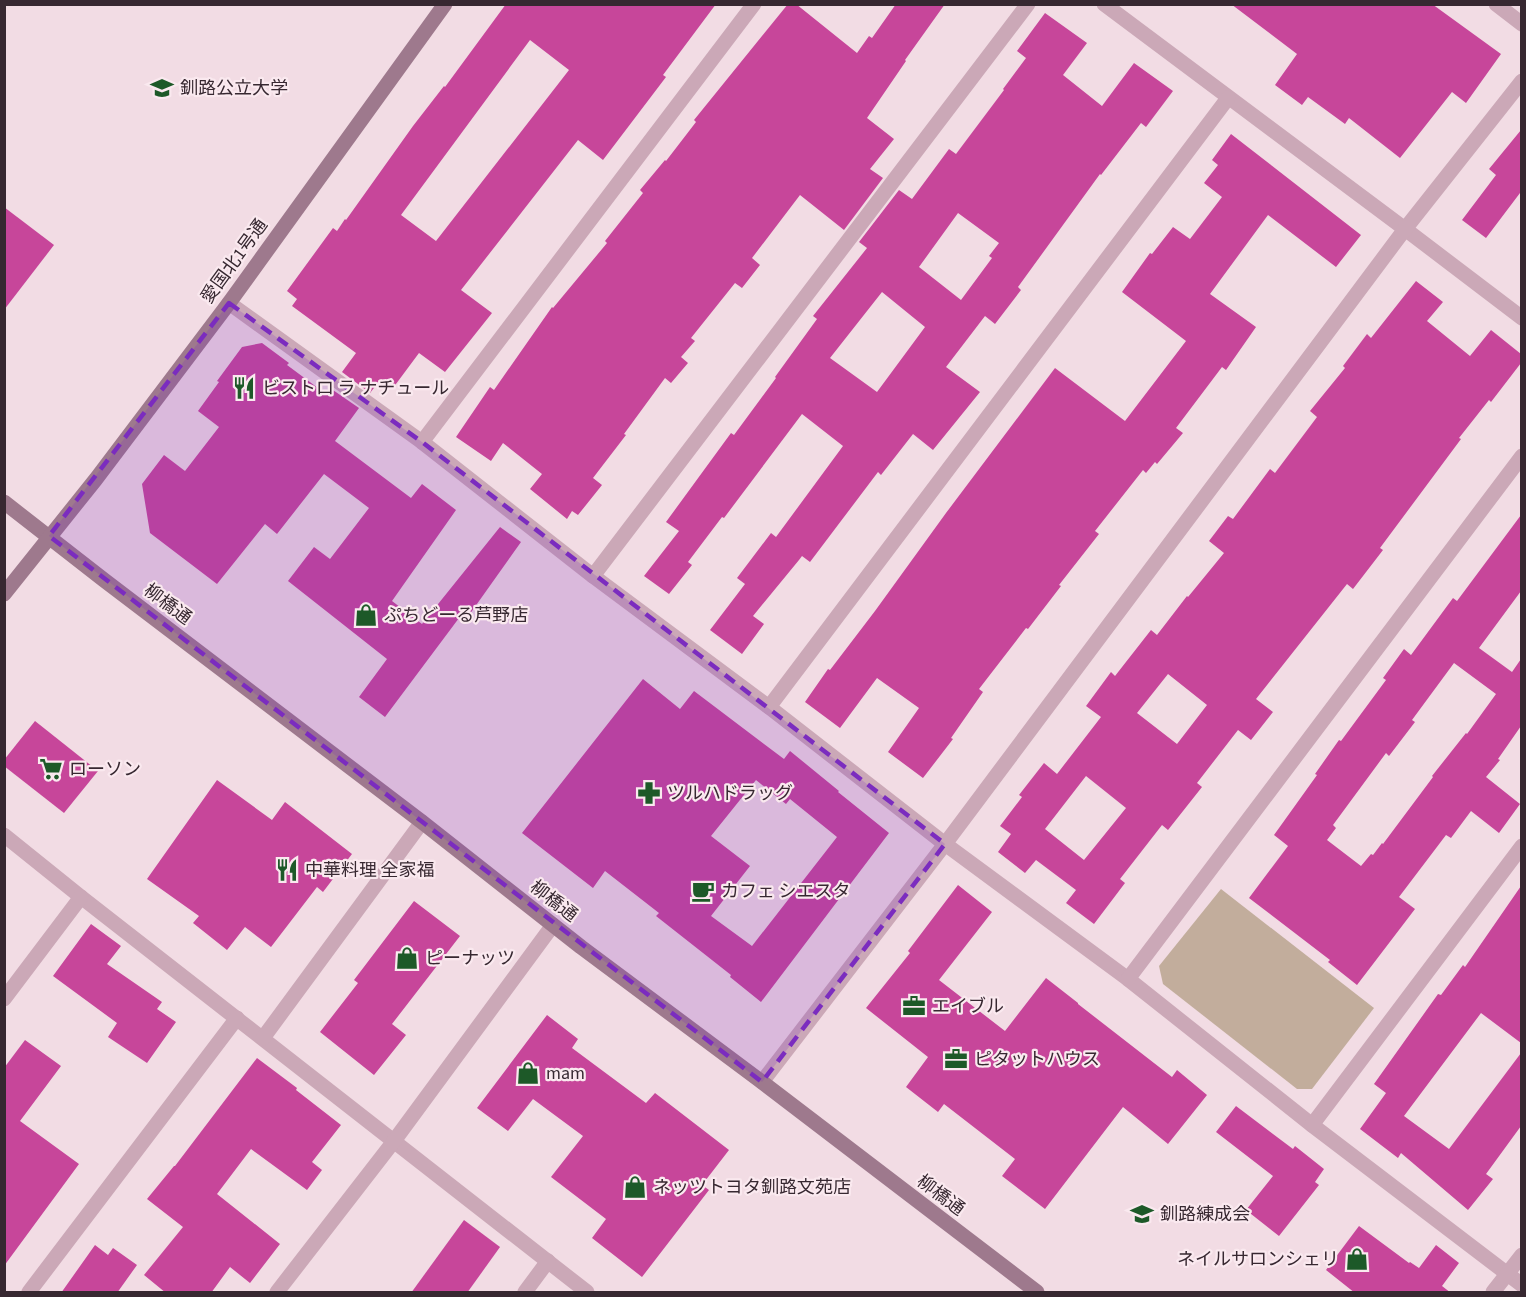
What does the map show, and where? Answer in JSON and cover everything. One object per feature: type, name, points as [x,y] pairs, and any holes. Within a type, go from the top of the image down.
[{"type":"street","name":"愛国北1号通","points":[[4,594],[96,478],[229,303],[445,4]]},
{"type":"street","points":[[422,442],[754,4]]},
{"type":"street","points":[[592,576],[1028,4]]},
{"type":"street","points":[[1104,4],[1521,318]]},
{"type":"street","points":[[1496,4],[1521,24]]},
{"type":"street","points":[[762,1082],[945,844],[1405,229],[1521,81]]},
{"type":"street","points":[[769,707],[1228,98]]},
{"type":"street","points":[[229,303],[422,442],[592,576],[769,707],[945,844],[1128,979],[1312,1125],[1521,1285]]},
{"type":"street","points":[[1128,979],[1521,456]]},
{"type":"street","name":"柳橋通","points":[[4,502],[553,925],[1037,1293]]},
{"type":"street","points":[[263,1038],[422,822]]},
{"type":"street","points":[[4,835],[587,1293]]},
{"type":"street","points":[[1312,1125],[1521,846]]},
{"type":"street","points":[[4,999],[81,897]]},
{"type":"street","points":[[277,1293],[394,1142],[553,925]]},
{"type":"street","points":[[29,1293],[237,1018]]},
{"type":"street","points":[[1493,1293],[1521,1255]]},
{"type":"street","points":[[525,1293],[548,1261]]},
{"type":"highlighted area","points":[[229,303],[422,442],[945,844],[762,1082],[49,536]]},
{"type":"shaded area","points":[[1221,889],[1374,1008],[1312,1089],[1297,1089],[1163,984],[1159,966]]},
{"type":"building","points":[[506,4],[716,4],[663,75],[666,77],[603,160],[578,140],[461,290],[492,313],[445,372],[419,353],[393,388],[381,379],[370,393],[342,372],[356,353],[292,306],[297,299],[287,291],[333,228],[337,231],[346,220],[413,126],[445,87]],"holes":[[[530,40],[569,70],[436,241],[401,215]]]},
{"type":"building","points":[[788,4],[796,4],[857,53],[869,36],[872,38],[896,4],[945,4],[867,118],[894,139],[870,169],[883,178],[844,230],[800,195],[752,258],[760,265],[742,288],[735,283],[691,338],[695,341],[681,357],[688,363],[671,383],[665,378],[593,478],[602,485],[578,515],[572,511],[567,519],[530,489],[542,474],[503,443],[491,461],[456,437],[490,387],[494,390],[552,307],[607,243],[605,241],[643,193],[640,190],[666,161],[696,122],[694,120]]},
{"type":"building","points":[[1231,4],[1432,4],[1501,54],[1466,103],[1452,92],[1400,158],[1349,118],[1345,124],[1308,97],[1302,105],[1275,85],[1297,54]]},
{"type":"building","points":[[1045,13],[1087,43],[1063,75],[1102,106],[1134,63],[1173,91],[1146,127],[1141,123],[1100,174],[1018,287],[1021,290],[995,324],[985,316],[946,367],[980,392],[933,450],[913,434],[881,475],[878,472],[810,562],[802,556],[753,616],[764,624],[742,654],[710,630],[745,584],[737,578],[771,533],[776,537],[843,446],[802,414],[688,562],[692,565],[669,594],[644,576],[679,531],[666,522],[731,433],[734,435],[776,378],[817,319],[813,316],[867,248],[859,242],[899,190],[912,199],[949,149],[956,154],[1004,90],[1026,58],[1017,51]],"holes":[[[958,213],[999,243],[989,256],[992,258],[961,300],[919,267]],[[882,292],[925,327],[877,392],[830,358]]]},
{"type":"building","points":[[1521,130],[1521,194],[1486,238],[1462,220],[1496,175],[1489,169]]},
{"type":"building","points":[[1231,134],[1361,235],[1336,267],[1268,215],[1210,294],[1256,327],[1226,370],[1222,367],[1176,428],[1183,433],[1157,464],[1155,462],[1146,473],[1143,470],[1095,531],[1099,534],[1028,629],[1026,628],[979,689],[983,692],[951,738],[953,739],[923,778],[888,752],[919,708],[877,678],[840,728],[805,702],[1055,368],[1125,421],[1186,341],[1122,292],[1150,253],[1152,254],[1173,227],[1190,239],[1222,197],[1204,183],[1218,165],[1212,160]]},
{"type":"building","points":[[4,207],[54,245],[4,310]]},
{"type":"building","points":[[1416,281],[1443,302],[1427,321],[1470,356],[1491,330],[1521,354],[1521,363],[1459,438],[1461,439],[1380,548],[1383,550],[1353,589],[1347,584],[1256,699],[1273,712],[1251,740],[1238,730],[1197,783],[1202,787],[1168,830],[1162,825],[1120,879],[1125,883],[1094,924],[1066,903],[1076,890],[1036,860],[1025,873],[998,852],[1011,834],[1000,826],[1022,797],[1019,795],[1044,763],[1057,774],[1101,717],[1086,706],[1111,672],[1115,676],[1151,630],[1157,635],[1224,553],[1209,541],[1228,516],[1233,519],[1270,469],[1275,473],[1317,417],[1310,411],[1345,368],[1343,366],[1367,334],[1371,338]],"holes":[[[1168,674],[1207,705],[1177,744],[1137,713]],[[1086,776],[1126,808],[1084,860],[1045,829]]]},
{"type":"building","points":[[262,343],[326,394],[330,388],[359,408],[335,441],[411,498],[422,484],[456,510],[392,601],[422,624],[500,527],[521,542],[467,618],[462,614],[385,717],[359,697],[387,659],[288,581],[314,547],[330,559],[369,508],[324,474],[277,534],[265,524],[217,584],[150,533],[142,484],[164,455],[185,471],[219,427],[198,411],[242,347]]},
{"type":"building","points":[[1521,515],[1521,591],[1479,648],[1512,672],[1521,659],[1521,726],[1498,759],[1500,760],[1486,777],[1520,804],[1499,833],[1471,811],[1451,838],[1446,835],[1399,897],[1415,909],[1357,985],[1328,962],[1330,960],[1249,898],[1288,846],[1274,835],[1317,775],[1315,774],[1386,680],[1383,678],[1404,649],[1411,655],[1453,598],[1457,601]],"holes":[[[1454,663],[1496,694],[1383,844],[1361,866],[1327,840],[1336,828],[1333,825],[1386,753],[1389,756],[1415,722],[1412,720]]]},
{"type":"building","name":"ツルハドラッグ","points":[[643,679],[680,709],[694,691],[784,759],[790,751],[889,833],[761,1002],[730,977],[731,975],[656,916],[659,913],[605,871],[593,888],[522,833]],"holes":[[[756,780],[786,804],[790,799],[837,837],[752,946],[711,916],[750,866],[711,836]]]},
{"type":"building","name":"ローソン","points":[[35,721],[98,771],[64,813],[4,766],[4,760]]},
{"type":"building","points":[[217,780],[272,820],[285,802],[352,854],[323,892],[317,887],[271,947],[245,927],[227,950],[193,923],[199,916],[147,879]]},
{"type":"building","points":[[958,885],[992,912],[939,980],[1005,1031],[1046,978],[1172,1077],[1177,1070],[1207,1095],[1168,1144],[1123,1107],[1045,1209],[1002,1176],[1015,1159],[944,1104],[938,1112],[906,1087],[928,1057],[866,1008],[910,953],[908,951]]},
{"type":"building","points":[[1521,886],[1521,1043],[1481,1013],[1404,1116],[1449,1149],[1521,1053],[1521,1126],[1486,1174],[1493,1179],[1468,1210],[1401,1153],[1398,1158],[1360,1129],[1386,1093],[1374,1084],[1438,994],[1441,995],[1463,965],[1465,967]]},
{"type":"building","points":[[414,901],[460,936],[392,1024],[406,1035],[374,1075],[320,1032],[358,983],[354,980]]},
{"type":"building","points":[[91,924],[121,946],[107,964],[162,1002],[157,1009],[176,1022],[147,1063],[108,1037],[117,1023],[53,976]]},
{"type":"building","points":[[547,1015],[578,1039],[572,1048],[646,1103],[655,1093],[729,1150],[702,1185],[709,1190],[642,1277],[592,1238],[606,1219],[551,1177],[583,1136],[533,1099],[508,1131],[477,1108]]},
{"type":"building","points":[[25,1040],[61,1066],[20,1121],[79,1164],[4,1266],[4,1068]]},
{"type":"building","points":[[257,1058],[341,1125],[312,1162],[322,1170],[307,1190],[251,1149],[217,1194],[280,1244],[250,1283],[230,1267],[211,1293],[166,1293],[144,1275],[183,1227],[147,1199]]},
{"type":"building","points":[[1236,1106],[1293,1149],[1295,1146],[1324,1169],[1315,1182],[1319,1185],[1279,1236],[1246,1210],[1273,1176],[1216,1132]]},
{"type":"building","points":[[464,1220],[500,1247],[467,1293],[411,1293]]},
{"type":"building","points":[[1359,1226],[1419,1268],[1436,1245],[1459,1263],[1442,1286],[1451,1293],[1355,1293],[1326,1270]]},
{"type":"building","points":[[95,1245],[108,1255],[113,1248],[137,1265],[117,1293],[61,1293]]},
{"type":"place","name":"釧路公立大学","points":[[162,88]]},
{"type":"place","name":"ビストロ ラ ナチュール","points":[[244,388]]},
{"type":"place","name":"ぷちどーる芦野店","points":[[366,615]]},
{"type":"place","name":"ローソン","points":[[51,769]]},
{"type":"place","name":"ツルハドラッグ","points":[[649,793]]},
{"type":"place","name":"中華料理 全家福","points":[[287,870]]},
{"type":"place","name":"カフェ シエスタ","points":[[703,891]]},
{"type":"place","name":"ピーナッツ","points":[[407,958]]},
{"type":"place","name":"エイブル","points":[[914,1006]]},
{"type":"place","name":"ピタットハウス","points":[[956,1059]]},
{"type":"place","name":"mam","points":[[528,1073]]},
{"type":"place","name":"ネッツトヨタ釧路文苑店","points":[[635,1187]]},
{"type":"place","name":"釧路練成会","points":[[1142,1214]]},
{"type":"place","name":"ネイルサロンシェリ","points":[[1357,1259]]}]
